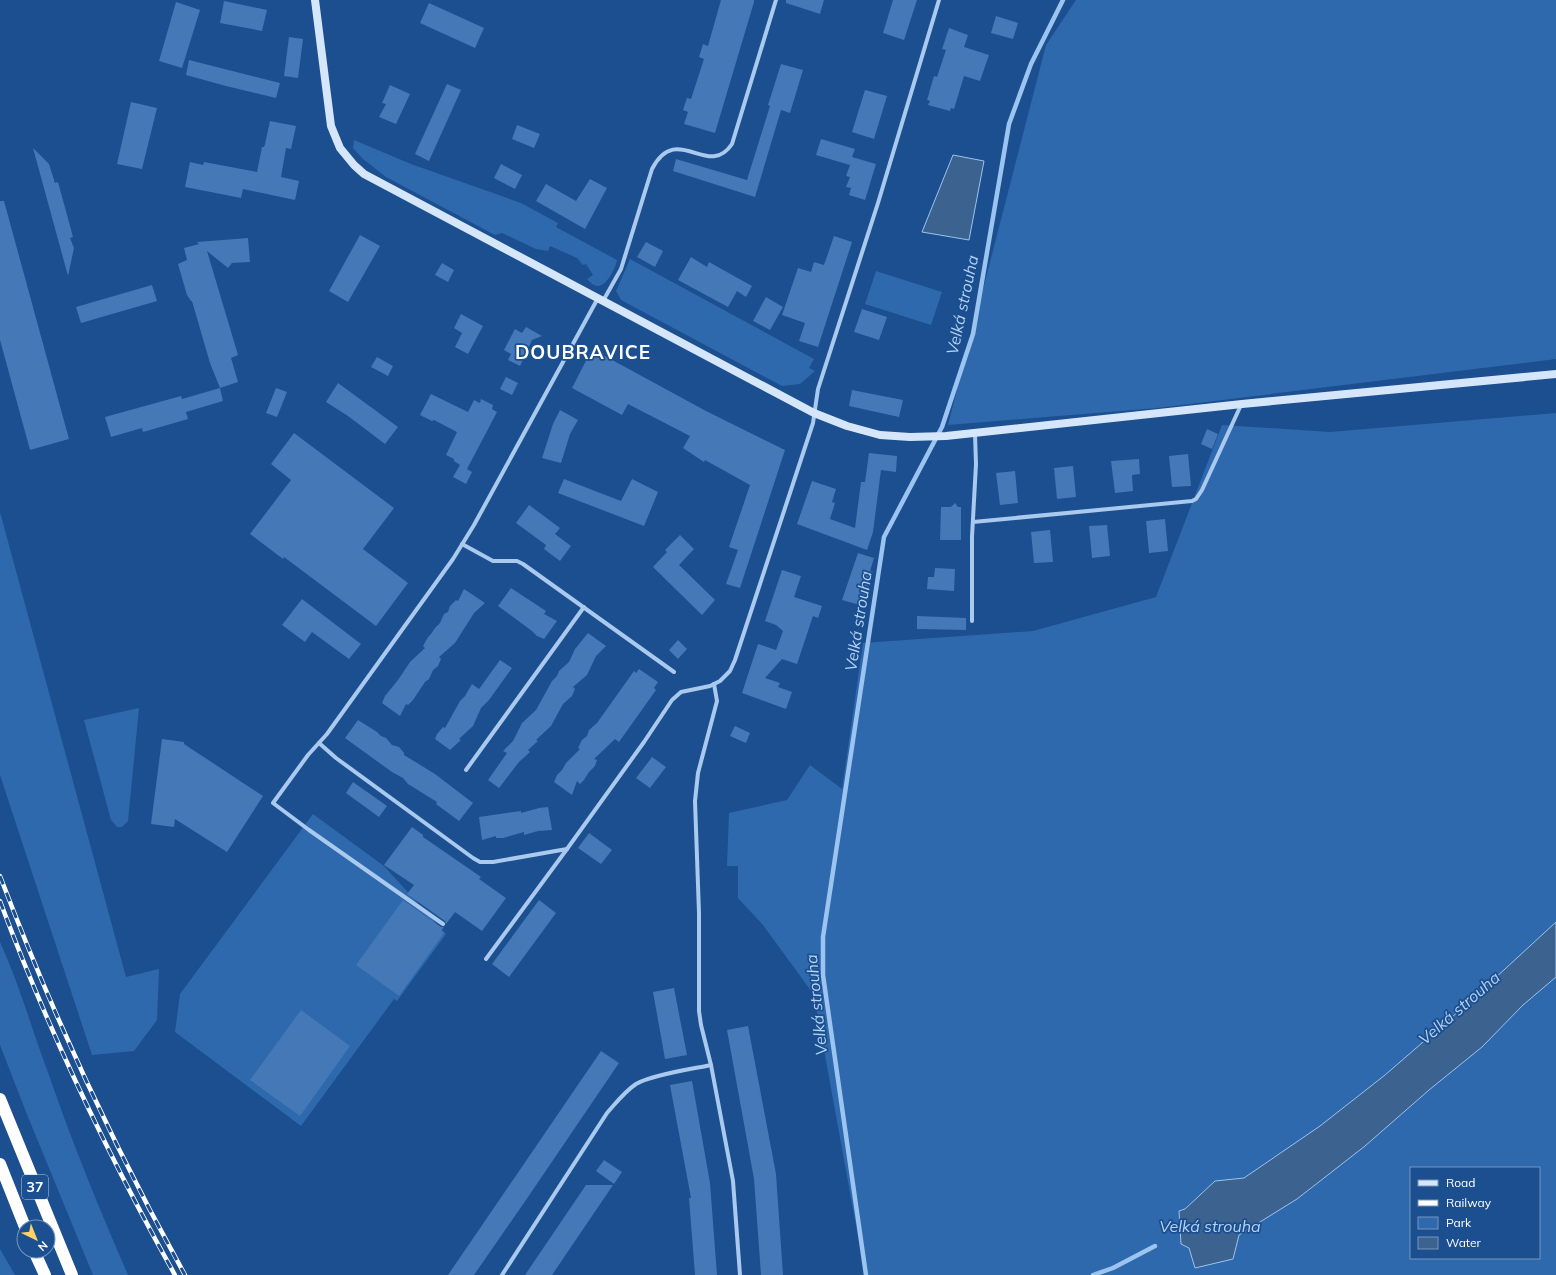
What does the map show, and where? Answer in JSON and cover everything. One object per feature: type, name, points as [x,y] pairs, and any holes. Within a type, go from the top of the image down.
[{"type":"highway","name":"37","points":[[0,1099],[72,1275]]},
{"type":"highway","name":"37","points":[[0,1164],[21,1219]]},
{"type":"highway","points":[[38,1259],[45,1275]]},
{"type":"street","points":[[315,0],[331,126],[340,148],[354,165],[375,181],[814,413],[866,432],[896,436],[946,436],[974,434],[1242,404],[1556,374]]},
{"type":"street","points":[[442,924],[273,803],[308,755],[328,734],[462,544],[600,299],[621,269],[652,169],[657,160],[664,153],[674,149],[682,149],[710,157],[717,156],[727,151],[732,144],[776,0]]},
{"type":"street","points":[[486,959],[644,742],[672,700],[680,692],[691,689],[701,689],[714,684],[725,676],[735,660],[812,423],[818,389],[878,203],[939,0]]},
{"type":"street","points":[[973,522],[1192,501],[1196,499],[1202,490],[1242,404]]},
{"type":"street","points":[[972,621],[973,522],[976,464],[974,434]]},
{"type":"street","points":[[462,544],[493,561],[517,561],[523,564],[584,606],[674,672]]},
{"type":"street","points":[[466,770],[584,606]]},
{"type":"street","points":[[714,684],[717,701],[699,766],[694,801],[699,913],[700,1011],[701,1024],[711,1064],[733,1181],[740,1275]]},
{"type":"street","points":[[319,743],[342,763],[480,862],[493,862],[567,849]]},
{"type":"street","points":[[502,1275],[607,1113],[625,1094],[636,1084],[651,1078],[711,1064]]},
{"type":"green space","points":[[1076,0],[1556,0],[1556,359],[1157,408],[948,425],[1046,45]]},
{"type":"green space","points":[[354,140],[411,164],[521,203],[558,223],[556,227],[617,260],[615,267],[605,283],[598,286],[592,284],[587,279],[593,275],[586,264],[583,265],[577,258],[550,246],[548,251],[536,249],[502,233],[495,235],[386,177],[363,159],[353,148]]},
{"type":"green space","points":[[630,259],[814,359],[809,368],[815,371],[800,384],[782,386],[621,300],[616,291]]},
{"type":"green space","points":[[876,271],[942,292],[931,325],[865,304]]},
{"type":"green space","points":[[1556,413],[1556,922],[1467,1004],[1385,1075],[1320,1126],[1244,1178],[1215,1181],[1185,1209],[1179,1212],[1195,1268],[1238,1235],[1297,1199],[1365,1146],[1429,1090],[1482,1047],[1523,1005],[1556,977],[1556,1275],[865,1275],[814,995],[763,925],[738,898],[738,866],[727,866],[729,813],[787,800],[810,765],[842,789],[863,643],[1033,631],[1156,597],[1222,425],[1330,432]]},
{"type":"green space","points":[[0,512],[126,977],[159,969],[157,1020],[134,1051],[92,1055],[0,775]]},
{"type":"green space","points":[[139,708],[128,821],[122,827],[117,827],[111,820],[84,720]]},
{"type":"green space","points":[[313,814],[384,866],[446,934],[397,1001],[394,999],[301,1126],[175,1032],[180,994]]},
{"type":"green space","points":[[0,942],[20,993],[77,1153],[128,1275],[93,1275],[0,1045]]},
{"type":"green space","points":[[0,1249],[15,1275],[0,1275]]},
{"type":"water","points":[[953,155],[984,161],[969,240],[922,232]]},
{"type":"water","name":"Velká strouha","points":[[1556,922],[1556,977],[1523,1005],[1482,1047],[1429,1090],[1365,1146],[1297,1199],[1239,1235],[1233,1259],[1195,1268],[1189,1248],[1181,1244],[1179,1211],[1185,1209],[1215,1181],[1244,1178],[1320,1126],[1385,1075],[1467,1004]]},
{"type":"building","points":[[721,0],[754,0],[754,2],[715,133],[684,124],[688,112],[683,110],[687,98],[691,99],[704,59],[699,57],[703,44],[708,46]]},
{"type":"building","points":[[786,0],[824,0],[820,14],[786,3]]},
{"type":"building","points":[[893,0],[917,0],[904,40],[883,33]]},
{"type":"building","points":[[224,1],[267,10],[262,31],[220,23]]},
{"type":"building","points":[[176,2],[200,10],[182,68],[159,61]]},
{"type":"building","points":[[429,3],[484,28],[475,48],[420,23]]},
{"type":"building","points":[[996,16],[1018,23],[1013,39],[991,33]]},
{"type":"building","points":[[949,28],[968,35],[964,47],[989,55],[980,81],[964,76],[954,109],[951,108],[950,111],[928,105],[930,101],[927,100],[934,76],[937,77],[946,50],[942,49]]},
{"type":"building","points":[[289,37],[303,39],[298,78],[284,76]]},
{"type":"building","points":[[189,60],[280,83],[276,98],[186,75]]},
{"type":"building","points":[[781,64],[803,70],[790,113],[781,110],[755,197],[673,171],[676,159],[747,180],[770,106],[768,105]]},
{"type":"building","points":[[447,84],[461,90],[429,161],[415,154]]},
{"type":"building","points":[[390,85],[410,94],[396,124],[379,117],[386,104],[382,103]]},
{"type":"building","points":[[865,90],[887,96],[874,139],[852,132]]},
{"type":"building","points":[[131,102],[157,108],[142,169],[117,164]]},
{"type":"building","points":[[270,121],[296,126],[291,149],[286,148],[281,177],[299,181],[295,200],[243,189],[241,198],[185,187],[190,162],[203,165],[204,162],[257,172],[262,147],[264,147],[265,144]]},
{"type":"building","points":[[517,125],[540,134],[534,148],[512,139]]},
{"type":"building","points":[[821,139],[855,149],[852,157],[876,164],[865,200],[849,195],[851,188],[846,187],[850,177],[846,176],[850,165],[816,155]]},
{"type":"building","points":[[33,148],[49,164],[55,183],[58,182],[73,237],[70,238],[74,248],[68,276]]},
{"type":"building","points":[[501,164],[522,175],[515,189],[494,178]]},
{"type":"building","points":[[590,179],[607,188],[585,229],[536,201],[546,184],[576,201]]},
{"type":"building","points":[[0,201],[4,201],[69,439],[30,450],[0,340]]},
{"type":"building","points":[[360,235],[380,246],[348,302],[329,291]]},
{"type":"building","points":[[834,236],[852,242],[818,347],[799,341],[805,323],[782,315],[798,268],[811,272],[814,262],[824,265]]},
{"type":"building","points":[[248,238],[250,262],[232,263],[228,268],[207,251],[238,355],[231,358],[238,382],[220,388],[210,363],[192,301],[187,295],[178,264],[187,260],[184,248],[199,244],[197,242]]},
{"type":"building","points":[[646,242],[663,251],[655,267],[637,257]]},
{"type":"building","points":[[691,257],[707,267],[709,262],[752,286],[746,297],[737,291],[728,307],[678,280]]},
{"type":"building","points":[[442,263],[454,270],[448,282],[435,275]]},
{"type":"building","points":[[152,285],[157,301],[81,323],[76,307]]},
{"type":"building","points":[[766,297],[783,307],[770,330],[753,321]]},
{"type":"building","points":[[862,309],[887,317],[879,340],[854,332]]},
{"type":"building","points":[[461,314],[483,326],[468,354],[455,347],[462,333],[454,328]]},
{"type":"building","points":[[526,327],[542,336],[532,340],[520,366],[508,360],[511,354],[504,350],[515,329],[522,333]]},
{"type":"building","points":[[592,349],[706,411],[785,450],[740,588],[726,584],[738,550],[729,547],[750,485],[705,460],[704,462],[683,448],[690,436],[628,404],[622,415],[572,388]]},
{"type":"building","points":[[377,357],[393,366],[388,376],[371,367]]},
{"type":"building","points":[[506,377],[518,383],[512,395],[500,389]]},
{"type":"building","points":[[338,383],[398,427],[385,444],[348,416],[326,402]]},
{"type":"building","points":[[220,388],[223,401],[186,412],[188,419],[143,432],[142,428],[111,437],[105,417],[181,396],[182,399]]},
{"type":"building","points":[[276,388],[287,392],[277,417],[266,413]]},
{"type":"building","points":[[852,390],[903,400],[899,417],[849,406]]},
{"type":"building","points":[[431,394],[468,412],[474,400],[480,403],[481,399],[493,405],[492,409],[497,412],[467,469],[472,472],[466,484],[453,477],[460,465],[454,461],[454,459],[446,455],[457,432],[434,420],[432,421],[420,415]]},
{"type":"building","points":[[560,410],[578,420],[570,434],[561,463],[542,458],[553,424]]},
{"type":"building","points":[[1207,429],[1218,434],[1212,449],[1201,444]]},
{"type":"building","points":[[294,433],[394,508],[363,549],[408,583],[376,626],[284,557],[283,559],[250,534],[291,480],[271,464]]},
{"type":"building","points":[[869,453],[897,456],[896,472],[881,470],[873,532],[867,550],[797,524],[812,481],[836,489],[832,502],[835,503],[830,519],[855,528],[861,482],[865,482]]},
{"type":"building","points":[[1188,454],[1191,486],[1172,487],[1169,456]]},
{"type":"building","points":[[1139,459],[1140,474],[1132,475],[1133,491],[1115,493],[1111,461]]},
{"type":"building","points":[[1073,466],[1076,497],[1057,499],[1054,468]]},
{"type":"building","points":[[1015,471],[1018,503],[1000,505],[996,473]]},
{"type":"building","points":[[564,479],[621,501],[632,479],[658,492],[644,526],[558,493]]},
{"type":"building","points":[[955,503],[958,507],[961,507],[961,540],[940,540],[941,507],[951,507]]},
{"type":"building","points":[[529,505],[560,528],[555,534],[571,546],[560,561],[544,549],[546,545],[516,523]]},
{"type":"building","points":[[1165,519],[1168,551],[1149,553],[1146,521]]},
{"type":"building","points":[[1107,525],[1110,556],[1092,558],[1089,526]]},
{"type":"building","points":[[1050,530],[1053,562],[1034,563],[1031,532]]},
{"type":"building","points":[[680,535],[694,549],[679,565],[715,600],[702,615],[653,567],[667,552],[665,550]]},
{"type":"building","points":[[858,553],[874,558],[870,571],[873,572],[865,597],[863,596],[860,605],[842,600]]},
{"type":"building","points":[[935,568],[955,569],[954,591],[927,589],[928,577],[934,577]]},
{"type":"building","points":[[782,570],[801,576],[794,597],[822,606],[818,618],[813,616],[797,664],[782,659],[765,678],[780,683],[778,687],[792,692],[786,709],[742,693],[758,644],[776,650],[783,631],[776,625],[765,621]]},
{"type":"building","points":[[511,588],[546,611],[544,614],[557,621],[544,639],[537,636],[498,606]]},
{"type":"building","points":[[464,589],[485,603],[474,613],[455,643],[439,657],[441,659],[438,666],[433,670],[429,679],[425,682],[413,700],[408,705],[406,704],[400,716],[382,703],[385,696],[410,662],[425,648],[423,646],[428,637],[440,623],[444,614],[448,612],[450,606],[456,600],[458,601]]},
{"type":"building","points":[[302,599],[361,644],[349,659],[312,632],[305,642],[282,625]]},
{"type":"building","points":[[917,616],[966,618],[966,630],[917,629]]},
{"type":"building","points":[[588,633],[606,646],[596,656],[587,675],[573,687],[575,689],[572,696],[563,704],[551,726],[536,740],[538,741],[528,750],[530,752],[519,762],[499,788],[488,780],[507,753],[503,751],[513,741],[522,723],[536,710],[552,681],[557,676],[559,671],[569,662],[575,649]]},
{"type":"building","points":[[678,640],[687,649],[678,659],[669,650]]},
{"type":"building","points":[[500,660],[512,668],[489,700],[481,708],[473,726],[450,750],[435,739],[437,734],[443,727],[445,728],[460,701],[465,696],[472,684],[479,689]]},
{"type":"building","points":[[639,669],[658,682],[654,688],[656,690],[619,742],[615,739],[594,759],[597,760],[595,766],[580,784],[577,781],[572,795],[554,782],[557,775],[566,763],[580,749],[578,748],[582,740],[587,736],[589,730],[597,723],[634,671],[636,673]]},
{"type":"building","points":[[358,720],[386,738],[392,745],[399,747],[404,755],[435,774],[473,803],[459,821],[436,804],[437,802],[408,784],[403,778],[392,772],[345,738]]},
{"type":"building","points":[[735,726],[750,733],[746,743],[730,736]]},
{"type":"building","points":[[162,739],[184,742],[184,744],[263,796],[227,852],[175,819],[174,827],[151,824]]},
{"type":"building","points":[[652,757],[666,767],[650,788],[636,778]]},
{"type":"building","points":[[353,782],[387,806],[379,817],[346,793]]},
{"type":"building","points":[[548,807],[552,830],[538,831],[524,835],[524,832],[503,838],[496,838],[496,836],[482,840],[479,817],[521,811],[521,813]]},
{"type":"building","points":[[412,827],[423,835],[423,837],[481,877],[479,879],[506,898],[482,931],[455,912],[446,924],[445,921],[407,894],[414,885],[384,865]]},
{"type":"building","points":[[589,833],[612,850],[601,864],[578,848]]},
{"type":"building","points":[[403,900],[441,927],[444,927],[441,931],[444,933],[399,996],[356,965]]},
{"type":"building","points":[[539,900],[556,913],[509,977],[492,964]]},
{"type":"building","points":[[674,988],[687,1055],[665,1059],[653,992]]},
{"type":"building","points":[[301,1010],[350,1046],[300,1116],[250,1080]]},
{"type":"building","points":[[748,1026],[776,1174],[783,1275],[761,1275],[754,1179],[727,1030]]},
{"type":"building","points":[[601,1051],[619,1063],[528,1197],[474,1275],[448,1275]]},
{"type":"building","points":[[692,1081],[710,1183],[717,1275],[695,1275],[689,1198],[691,1198],[670,1085]]},
{"type":"building","points":[[604,1160],[622,1172],[614,1184],[596,1171]]},
{"type":"building","points":[[586,1185],[613,1185],[552,1275],[525,1275]]},
{"type":"waterway","name":"Velká strouha","points":[[866,1275],[823,975],[823,937],[884,537],[942,427],[973,334],[1009,124],[1031,64],[1063,0]]},
{"type":"waterway","name":"Velká strouha","points":[[1093,1275],[1113,1268],[1155,1246]]},
{"type":"railway","points":[[0,876],[41,978],[85,1079],[133,1178],[185,1275]]},
{"type":"railway","points":[[0,901],[38,997],[80,1091],[126,1184],[175,1275]]},
{"type":"district","name":"DOUBRAVICE","points":[[583,352]]}]
